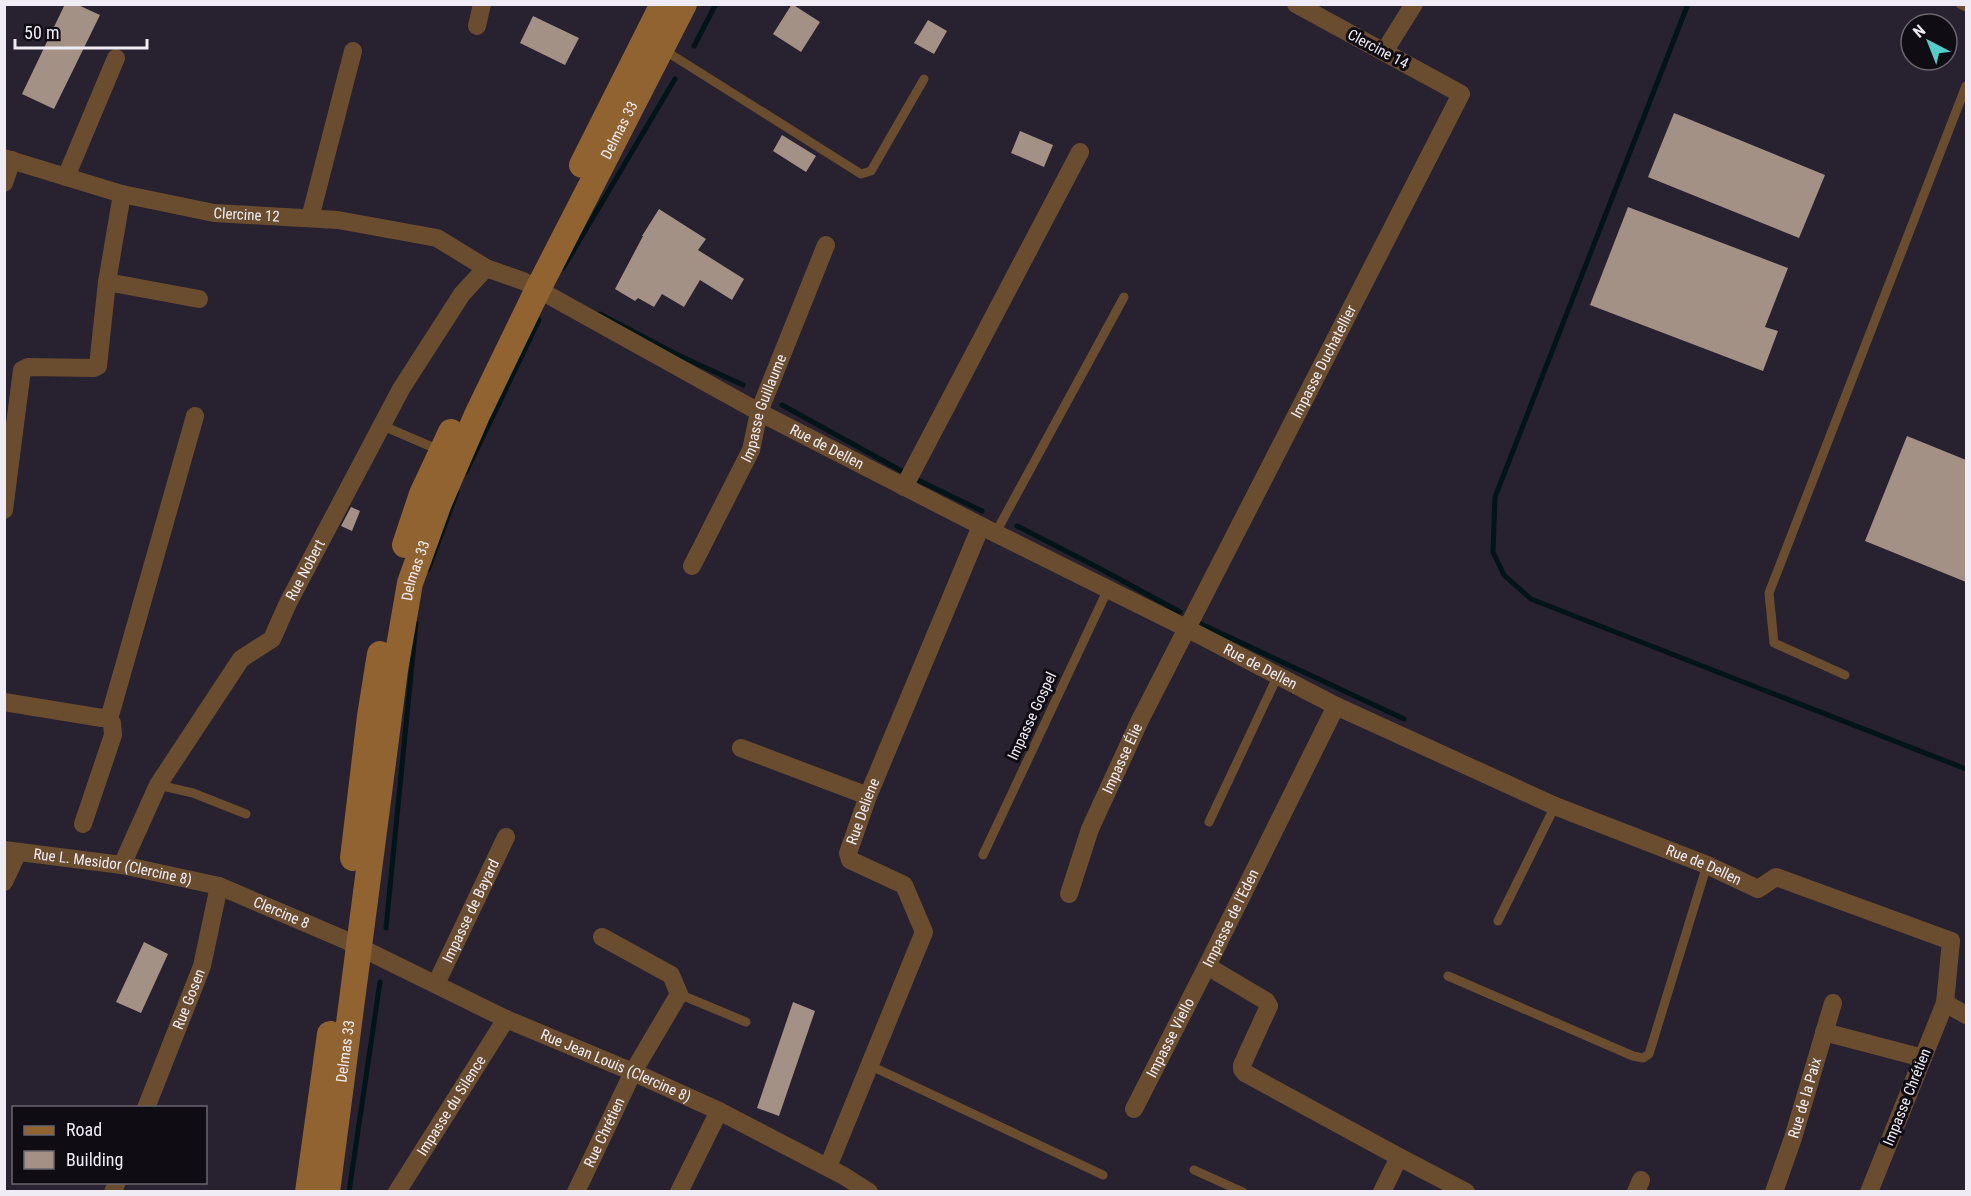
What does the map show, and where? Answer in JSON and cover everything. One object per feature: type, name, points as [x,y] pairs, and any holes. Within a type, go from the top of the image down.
[{"type":"main road","name":"Delmas 33","points":[[308,1191],[410,583],[439,502],[530,285],[663,4]]},
{"type":"main road","name":"Delmas 33","points":[[327,1191],[370,716],[394,576],[422,494],[442,451],[530,285],[662,49],[684,4]]},
{"type":"street","points":[[477,26],[482,4]]},
{"type":"street","name":"Clercine 14","points":[[1296,4],[1461,94]]},
{"type":"street","points":[[1384,52],[1414,4]]},
{"type":"street","points":[[310,218],[353,51]]},
{"type":"street","points":[[66,177],[116,58]]},
{"type":"street","name":"Impasse Duchatellier","points":[[1186,628],[1461,94]]},
{"type":"street","points":[[904,487],[1080,152]]},
{"type":"street","points":[[4,183],[8,159]]},
{"type":"street","name":"Clercine 12","points":[[8,159],[122,194],[214,213],[338,220],[437,238],[486,268],[530,285]]},
{"type":"street","points":[[4,510],[22,370],[28,367],[94,368],[98,366],[107,282],[122,194]]},
{"type":"street","name":"Impasse Guillaume","points":[[692,566],[751,450],[759,412],[826,245]]},
{"type":"street","name":"Rue Nobert","points":[[122,865],[158,785],[241,659],[272,639],[288,603],[401,389],[462,294],[486,268]]},
{"type":"street","points":[[107,282],[200,299]]},
{"type":"street","name":"Rue de Dellen","points":[[530,285],[759,412],[988,530],[1278,674],[1336,706],[1556,806],[1707,865],[1758,888],[1776,877],[1951,940],[1945,1003]]},
{"type":"street","points":[[4,702],[102,718],[108,716],[195,416]]},
{"type":"street","name":"Rue Deliene","points":[[836,1178],[869,1065],[924,932],[904,885],[850,860],[848,853],[868,796],[988,530]]},
{"type":"street","name":"Impasse Élie","points":[[1069,894],[1090,829],[1140,720],[1186,628]]},
{"type":"street","name":"Impasse de l'Eden","points":[[1336,706],[1207,966],[1266,1001],[1269,1006],[1242,1065],[1245,1073],[1466,1191]]},
{"type":"street","points":[[83,824],[112,735],[112,723],[108,716]]},
{"type":"street","points":[[741,748],[868,796]]},
{"type":"street","name":"Impasse de Bayard","points":[[436,984],[506,837]]},
{"type":"street","points":[[4,882],[11,851]]},
{"type":"street","name":"Rue L. Mesidor (Clercine 8)","points":[[11,851],[122,865],[219,886]]},
{"type":"street","name":"Clercine 8","points":[[219,886],[351,943]]},
{"type":"street","name":"Rue Gosen","points":[[146,1106],[202,966],[219,886]]},
{"type":"street","points":[[602,937],[671,975],[679,994]]},
{"type":"street","name":"Rue Jean Louis (Clercine 8)","points":[[351,943],[506,1019],[633,1072],[718,1111],[836,1178],[869,1191]]},
{"type":"street","name":"Impasse Viello","points":[[1134,1109],[1207,966]]},
{"type":"street","name":"Rue Chrétien","points":[[576,1191],[633,1072],[679,994]]},
{"type":"street","name":"Rue de la Paix","points":[[1774,1191],[1793,1138],[1833,1003]]},
{"type":"street","points":[[1945,1003],[1966,1015]]},
{"type":"street","name":"Impasse Chrétien","points":[[1869,1191],[1945,1003]]},
{"type":"street","name":"Impasse du Silence","points":[[397,1191],[506,1019]]},
{"type":"street","points":[[1824,1032],[1923,1058]]},
{"type":"street","points":[[680,1191],[718,1111]]},
{"type":"street","points":[[1382,1191],[1399,1157]]},
{"type":"lane","points":[[1960,4],[1966,7]]},
{"type":"lane","points":[[662,49],[861,174],[871,171],[924,80]]},
{"type":"lane","points":[[1845,675],[1774,643],[1769,593],[1966,86]]},
{"type":"lane","points":[[988,530],[1124,297]]},
{"type":"lane","points":[[381,425],[442,451]]},
{"type":"lane","name":"Impasse Gospel","points":[[983,855],[1108,589]]},
{"type":"lane","points":[[1209,822],[1278,674]]},
{"type":"lane","points":[[158,785],[193,793],[246,814]]},
{"type":"lane","points":[[1498,921],[1556,806]]},
{"type":"lane","points":[[1448,976],[1633,1056],[1643,1058],[1649,1054],[1707,865]]},
{"type":"lane","points":[[679,994],[746,1022]]},
{"type":"lane","points":[[869,1065],[1103,1175]]},
{"type":"lane","points":[[1194,1170],[1243,1191]]},
{"type":"building","points":[[65,4],[76,4],[100,15],[54,109],[22,94]]},
{"type":"building","points":[[792,4],[820,22],[801,52],[773,34]]},
{"type":"building","points":[[533,16],[579,38],[565,65],[520,43]]},
{"type":"building","points":[[928,20],[947,31],[934,54],[914,43]]},
{"type":"building","points":[[1674,113],[1825,175],[1799,238],[1648,177]]},
{"type":"building","points":[[1020,131],[1053,145],[1044,167],[1011,153]]},
{"type":"building","points":[[782,135],[816,156],[806,172],[773,151]]},
{"type":"building","points":[[1628,207],[1788,268],[1765,327],[1778,331],[1763,371],[1590,305]]},
{"type":"building","points":[[659,209],[706,239],[698,250],[744,279],[732,300],[700,280],[684,307],[662,294],[654,307],[638,298],[635,301],[615,289],[642,236]]},
{"type":"building","points":[[1907,436],[1966,460],[1966,582],[1865,541]]},
{"type":"building","points":[[351,507],[360,511],[352,531],[341,526]]},
{"type":"building","points":[[144,942],[168,954],[141,1013],[116,1002]]},
{"type":"building","points":[[793,1002],[815,1011],[779,1116],[757,1108]]},
{"type":"waterway","points":[[694,46],[716,4]]},
{"type":"waterway","points":[[1688,4],[1495,497],[1493,552],[1504,575],[1531,599],[1966,769]]},
{"type":"waterway","points":[[563,268],[675,79]]},
{"type":"waterway","points":[[600,314],[676,354],[743,385]]},
{"type":"waterway","points":[[466,472],[539,320]]},
{"type":"waterway","points":[[782,405],[918,480],[982,511]]},
{"type":"waterway","points":[[428,570],[457,492]]},
{"type":"waterway","points":[[1017,526],[1180,612]]},
{"type":"waterway","points":[[386,928],[416,623]]},
{"type":"waterway","points":[[1199,623],[1404,719]]},
{"type":"waterway","points":[[349,1192],[380,982]]}]
